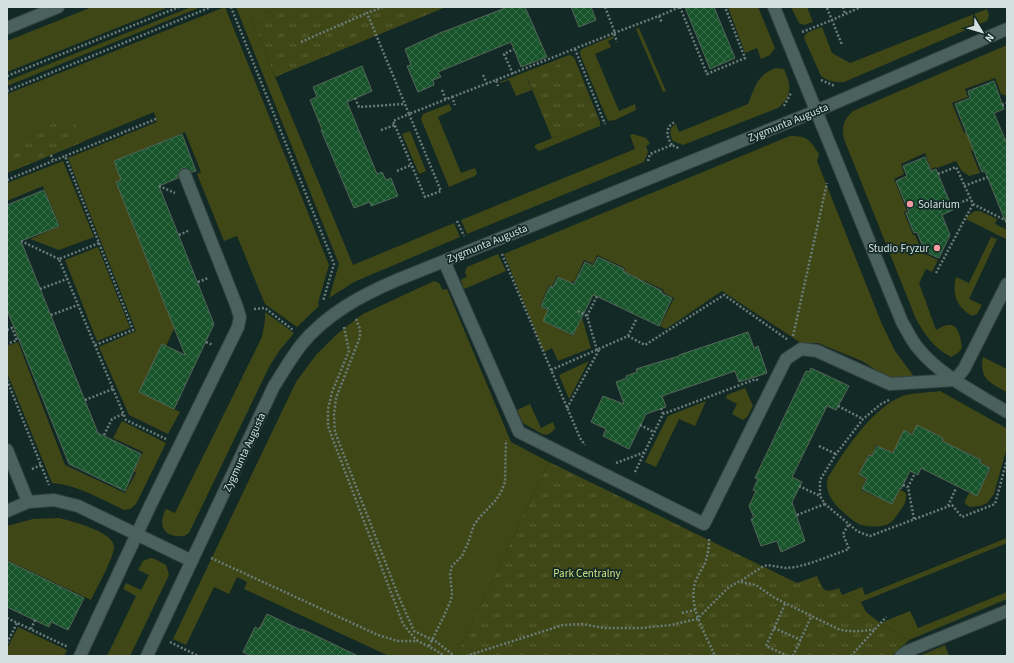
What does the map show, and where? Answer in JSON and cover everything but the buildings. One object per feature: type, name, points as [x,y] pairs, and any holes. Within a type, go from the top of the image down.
[{"type":"street","points":[[7,28],[58,7]]},
{"type":"street","points":[[774,7],[902,322],[917,348],[932,364],[1007,412]]},
{"type":"street","name":"Zygmunta Augusta","points":[[147,656],[274,386],[302,344],[316,328],[348,304],[366,294],[444,261],[816,111],[1007,30]]},
{"type":"street","points":[[75,652],[137,534],[238,327],[240,317],[238,310],[185,175]]},
{"type":"street","points":[[444,261],[519,432],[704,524],[786,359],[801,349],[817,351],[890,384],[955,380],[964,369],[1007,284]]},
{"type":"street","points":[[7,450],[28,502]]},
{"type":"street","points":[[7,511],[28,502],[54,500],[78,506],[192,562]]},
{"type":"street","points":[[902,656],[908,651],[1007,611]]},
{"type":"path","points":[[7,76],[179,7]]},
{"type":"path","points":[[7,90],[211,7]]},
{"type":"path","points":[[231,7],[334,264],[323,302],[325,305]]},
{"type":"path","points":[[301,42],[383,7]]},
{"type":"path","points":[[606,7],[617,42]]},
{"type":"path","points":[[367,13],[404,104],[409,114],[441,191],[424,197],[393,121],[409,114],[446,100],[452,97],[513,74],[680,7],[707,74],[745,58],[725,7]]},
{"type":"path","points":[[843,7],[846,14]]},
{"type":"path","points":[[799,34],[861,7]]},
{"type":"path","points":[[827,8],[842,45]]},
{"type":"path","points":[[658,16],[662,23]]},
{"type":"path","points":[[513,74],[504,54],[514,49]]},
{"type":"path","points":[[575,49],[605,124]]},
{"type":"path","points":[[802,78],[815,74],[823,82],[840,87]]},
{"type":"path","points":[[482,75],[487,84]]},
{"type":"path","points":[[496,80],[498,86]]},
{"type":"path","points":[[442,90],[446,100]]},
{"type":"path","points":[[452,97],[455,105]]},
{"type":"path","points":[[355,98],[359,107],[404,104]]},
{"type":"path","points":[[1002,105],[1007,103]]},
{"type":"path","points":[[7,180],[156,119]]},
{"type":"path","points":[[672,144],[667,130],[670,125],[675,122]]},
{"type":"path","points":[[381,130],[395,125]]},
{"type":"path","points":[[51,155],[53,160]]},
{"type":"path","points":[[65,156],[133,330],[95,346]]},
{"type":"path","points":[[397,171],[411,165]]},
{"type":"path","points":[[938,174],[956,167],[972,204],[1007,222]]},
{"type":"path","points":[[964,186],[988,177]]},
{"type":"path","points":[[628,336],[645,345],[724,296],[792,343],[828,180]]},
{"type":"path","points":[[159,186],[176,194]]},
{"type":"path","points":[[951,206],[970,199]]},
{"type":"path","points":[[936,273],[972,204]]},
{"type":"path","points":[[1003,220],[1005,216]]},
{"type":"path","points":[[457,221],[465,239]]},
{"type":"path","points":[[179,235],[194,228]]},
{"type":"path","points":[[21,241],[59,259],[126,420],[170,441]]},
{"type":"path","points":[[59,259],[99,243]]},
{"type":"path","points":[[500,250],[550,370],[580,438],[588,450]]},
{"type":"path","points":[[198,282],[214,275]]},
{"type":"path","points":[[40,289],[67,279]]},
{"type":"path","points":[[567,408],[598,350],[588,316],[597,296]]},
{"type":"path","points":[[348,304],[360,329],[360,337],[336,398],[334,415],[335,432],[398,595],[414,631],[437,642],[454,656]]},
{"type":"path","points":[[51,316],[78,305]]},
{"type":"path","points":[[238,310],[265,308],[297,332]]},
{"type":"path","points":[[578,311],[588,316]]},
{"type":"path","points":[[550,370],[628,336],[637,318]]},
{"type":"path","points":[[342,323],[349,351],[332,392],[328,409],[328,426],[403,624],[419,641],[435,649],[444,656]]},
{"type":"path","points":[[7,330],[12,328],[17,340],[7,344]]},
{"type":"path","points":[[633,475],[663,414],[756,379],[772,387]]},
{"type":"path","points":[[7,380],[49,486],[54,486]]},
{"type":"path","points":[[85,400],[113,389]]},
{"type":"path","points":[[892,398],[881,404],[863,419],[836,454],[820,480],[820,496],[825,504],[849,524],[864,534],[870,536],[947,506],[952,505],[962,517],[995,504],[1007,460]]},
{"type":"path","points":[[838,406],[863,419]]},
{"type":"path","points":[[661,408],[663,414]]},
{"type":"path","points":[[104,436],[112,419],[123,414]]},
{"type":"path","points":[[640,425],[654,432]]},
{"type":"path","points":[[428,646],[451,600],[452,593],[450,574],[452,566],[462,556],[474,526],[479,518],[496,500],[501,492],[505,482],[506,438],[511,433],[518,430]]},
{"type":"path","points":[[819,446],[836,454]]},
{"type":"path","points":[[619,468],[612,464],[645,452]]},
{"type":"path","points":[[914,519],[908,487],[915,473]]},
{"type":"path","points":[[903,485],[908,487]]},
{"type":"path","points":[[799,486],[820,496]]},
{"type":"path","points":[[947,506],[956,488]]},
{"type":"path","points":[[797,515],[825,504]]},
{"type":"path","points":[[704,524],[709,533],[708,549],[705,563],[695,582],[695,610],[697,619],[715,656]]},
{"type":"path","points":[[466,656],[563,626],[583,624],[610,628],[641,628],[671,625],[697,619],[729,587],[767,565],[786,568],[796,567],[849,549],[843,534],[849,524]]},
{"type":"path","points":[[207,556],[378,635],[398,641],[419,641]]},
{"type":"path","points":[[740,582],[756,585],[785,604],[838,629],[848,631],[874,629]]},
{"type":"path","points":[[785,604],[766,646],[788,656]]},
{"type":"path","points":[[682,612],[695,610]]},
{"type":"path","points":[[793,656],[812,616]]},
{"type":"path","points":[[851,656],[886,617]]},
{"type":"path","points":[[7,618],[75,652]]},
{"type":"path","points":[[31,629],[35,620]]},
{"type":"path","points":[[7,643],[17,623]]},
{"type":"path","points":[[774,628],[801,640]]},
{"type":"path","points":[[166,640],[198,656]]},
{"type":"green space","points":[[92,7],[169,7],[7,72],[7,41]]},
{"type":"green space","points":[[191,7],[201,7],[7,86],[7,81]]},
{"type":"green space","points":[[225,7],[329,265],[318,303],[319,306],[297,327],[265,304],[237,236],[224,241],[197,174],[201,172],[185,132],[114,161],[121,180],[116,182],[170,318],[178,320],[166,346],[162,345],[139,392],[180,412],[168,434],[129,415],[99,347],[136,331],[68,158],[157,122],[154,112],[7,173],[7,94]]},
{"type":"green space","points":[[236,7],[280,7],[251,19],[353,265],[454,223],[460,237],[354,282],[329,298],[339,264]]},
{"type":"green space","points":[[280,7],[446,7],[275,77],[251,19]]},
{"type":"green space","points":[[728,7],[758,7],[775,48],[770,55],[761,59],[757,48],[745,53]]},
{"type":"green space","points":[[791,7],[807,7],[813,22],[804,25],[799,23]]},
{"type":"green space","points":[[987,9],[989,15],[987,21],[844,82],[832,81],[821,76],[804,38],[808,32],[822,27],[832,53],[850,63]]},
{"type":"green space","points":[[639,28],[666,91],[663,92],[636,29]]},
{"type":"green space","points":[[613,36],[614,38],[608,41],[611,47],[595,54],[619,111],[635,104],[636,110],[615,120],[609,121],[580,52],[582,49]]},
{"type":"green space","points":[[1007,45],[1007,96],[1001,94],[995,78],[965,89],[968,97],[952,103],[964,133],[968,132],[975,149],[971,151],[980,173],[969,176],[961,170],[956,161],[931,169],[925,153],[901,164],[904,174],[894,179],[907,211],[904,212],[913,235],[915,235],[923,253],[938,260],[932,272],[926,269],[919,283],[936,330],[952,325],[959,333],[962,348],[958,353],[951,357],[930,341],[916,319],[844,139],[843,127],[845,120],[853,111]]},
{"type":"green space","points":[[569,55],[574,57],[600,122],[600,126],[539,151],[535,148],[535,145],[597,120],[527,78],[532,90],[516,96],[509,80],[500,82]]},
{"type":"green space","points":[[573,59],[598,120],[552,138],[527,77]]},
{"type":"green space","points":[[776,68],[784,69],[789,85],[786,99],[778,108],[683,145],[673,141],[671,130],[676,124],[679,132],[748,104],[755,87],[761,78]]},
{"type":"green space","points":[[449,104],[452,110],[438,117],[461,173],[475,168],[477,173],[475,176],[449,187],[421,119],[423,114]]},
{"type":"green space","points":[[72,115],[83,142],[10,172],[7,165],[7,142]]},
{"type":"green space","points":[[410,131],[426,171],[419,174],[402,134]]},
{"type":"green space","points":[[633,134],[646,138],[650,144],[646,146],[648,152],[644,162],[467,234],[461,220],[635,149],[630,135]]},
{"type":"green space","points":[[790,136],[808,139],[819,154],[817,161],[881,322],[895,351],[915,378],[890,379],[862,361],[818,343],[801,343],[722,291],[666,329],[660,326],[674,298],[663,292],[664,290],[643,280],[641,283],[633,279],[634,276],[624,271],[625,268],[597,255],[593,264],[584,260],[574,282],[571,281],[571,283],[557,276],[552,286],[549,285],[540,306],[548,311],[543,321],[573,336],[582,318],[591,348],[558,361],[552,348],[544,352],[504,254]]},
{"type":"green space","points":[[63,161],[94,237],[59,250],[30,239],[60,226],[43,186],[7,201],[7,183]]},
{"type":"green space","points":[[975,211],[980,211],[997,219],[995,224],[1007,230],[1006,239],[966,219]]},
{"type":"green space","points":[[991,237],[997,239],[969,299],[982,305],[977,314],[972,316],[962,308],[956,300],[956,277],[969,283]]},
{"type":"green space","points":[[98,247],[130,328],[97,341],[65,260]]},
{"type":"green space","points":[[498,254],[506,271],[464,289],[461,281],[467,277],[465,273],[467,267]]},
{"type":"green space","points":[[434,281],[439,283],[443,290],[447,289],[511,442],[549,462],[456,656],[389,656],[244,589],[247,582],[237,577],[229,594],[214,587],[186,645],[173,639],[296,382],[316,355],[336,335],[363,314]]},
{"type":"green space","points":[[265,312],[294,333],[279,351],[269,367],[189,533],[184,536],[171,535],[164,530],[162,526],[163,515],[166,509],[175,513],[262,337]]},
{"type":"green space","points":[[18,342],[65,465],[125,493],[136,473],[134,471],[143,452],[113,438],[122,421],[166,443],[136,504],[130,509],[124,510],[80,490],[62,484],[52,483],[7,373],[7,346]]},
{"type":"green space","points":[[983,357],[1007,369],[1007,392],[991,383],[984,375],[982,364]]},
{"type":"green space","points":[[589,361],[569,399],[559,375]]},
{"type":"green space","points":[[745,388],[753,406],[747,417],[743,420],[732,414],[737,404],[726,398],[727,395]]},
{"type":"green space","points":[[940,391],[1006,428],[1007,447],[994,494],[987,503],[980,506],[970,507],[965,504],[969,493],[977,496],[991,468],[981,463],[982,460],[962,450],[960,453],[951,448],[952,446],[942,441],[943,438],[917,425],[912,434],[904,430],[893,453],[876,445],[872,456],[868,455],[859,475],[866,479],[861,490],[892,504],[899,489],[906,493],[906,501],[902,508],[894,520],[886,525],[871,526],[857,523],[840,509],[832,500],[827,489],[828,477],[859,432],[878,412],[905,395]]},
{"type":"green space","points":[[706,401],[695,426],[679,419],[656,467],[645,462],[668,416]]},
{"type":"green space","points":[[530,404],[541,428],[553,422],[555,428],[551,433],[546,435],[542,434],[523,423],[517,410]]},
{"type":"green space","name":"Park Centralny","points":[[549,462],[797,583],[817,576],[825,590],[830,591],[839,588],[842,595],[861,602],[866,612],[880,623],[909,640],[892,656],[456,656]]},
{"type":"green space","points":[[59,518],[82,524],[100,532],[112,541],[114,546],[112,557],[91,600],[7,560],[7,526],[33,519]]},
{"type":"green space","points":[[1007,538],[1007,543],[861,602],[842,595],[862,587],[865,595]]},
{"type":"green space","points":[[150,558],[166,565],[169,575],[130,656],[107,656],[136,596],[123,589],[126,583],[141,590],[149,575],[138,570],[143,561]]},
{"type":"green space","points":[[1007,592],[1007,599],[909,640],[880,623],[910,611],[918,628]]},
{"type":"green space","points":[[18,627],[67,650],[64,656],[7,656],[7,649]]},
{"type":"green space","points":[[945,645],[949,656],[919,656]]},
{"type":"place","name":"Solarium","points":[[910,204]]},
{"type":"place","name":"Studio Fryzur","points":[[937,248]]}]
